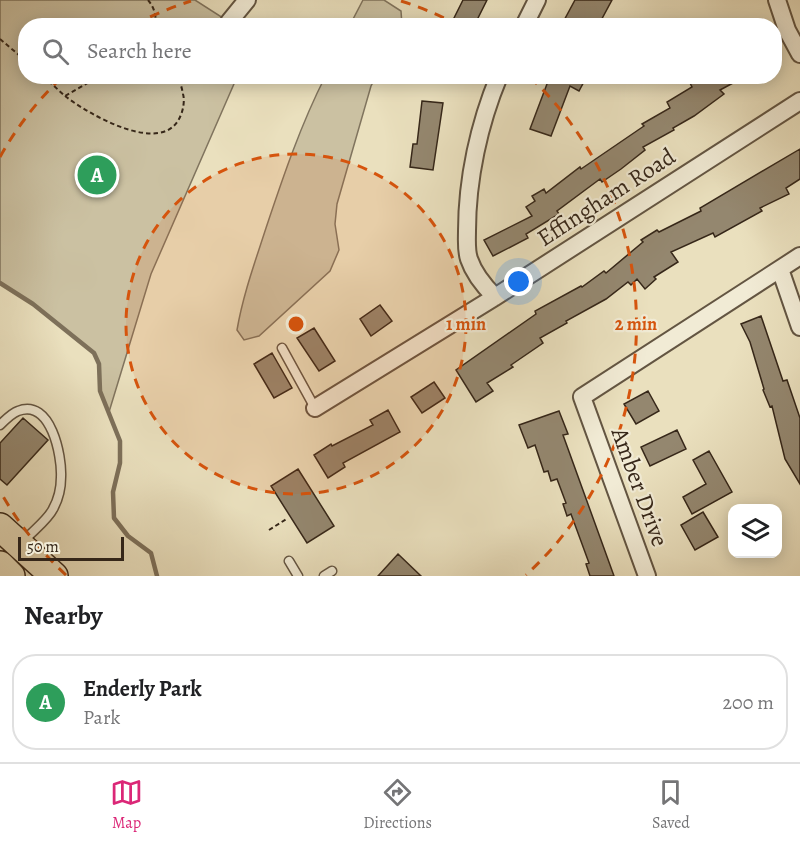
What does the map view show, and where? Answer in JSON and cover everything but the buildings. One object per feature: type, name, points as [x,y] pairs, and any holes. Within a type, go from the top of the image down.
[{"type":"main road","points":[[0,527],[10,546],[54,576]]},
{"type":"street","points":[[232,18],[247,0]]},
{"type":"street","points":[[528,18],[537,0]]},
{"type":"street","points":[[777,0],[787,30],[800,54]]},
{"type":"street","points":[[495,297],[479,279],[469,259],[467,212],[476,149],[497,84]]},
{"type":"street","name":"Effingham Road","points":[[315,408],[495,297],[800,101]]},
{"type":"street","points":[[800,256],[780,269],[800,327]]},
{"type":"street","name":"Amber Drive","points":[[647,576],[582,397],[780,269]]},
{"type":"lane","points":[[282,348],[315,408]]},
{"type":"lane","points":[[0,425],[16,411],[26,409],[47,419],[53,430],[62,475],[53,510],[10,546]]},
{"type":"lane","points":[[289,561],[298,576]]},
{"type":"lane","points":[[324,576],[332,571]]},
{"type":"path","points":[[148,0],[153,6],[156,18]]},
{"type":"path","points":[[0,39],[18,54]]},
{"type":"path","points":[[52,84],[79,107],[133,132],[163,133],[173,128],[182,113],[184,96],[180,84]]},
{"type":"path","points":[[65,96],[86,84]]},
{"type":"path","points":[[269,530],[288,518]]},
{"type":"shaded area","points":[[0,0],[195,0],[223,18],[18,18],[18,84],[234,84],[151,274],[109,412],[100,391],[99,364],[94,353],[33,304],[0,283]]},
{"type":"shaded area","points":[[363,0],[384,0],[401,11],[402,18],[354,18]]},
{"type":"shaded area","points":[[322,84],[372,84],[337,204],[335,224],[339,250],[330,271],[259,336],[244,340],[237,330],[250,279],[272,209],[308,113]]},
{"type":"waterway","points":[[0,283],[33,304],[94,353],[99,364],[100,391],[120,441],[120,463],[113,492],[114,518],[128,536],[151,553],[157,576]]},
{"type":"place","name":"Enderly Park","points":[[97,175]]}]
